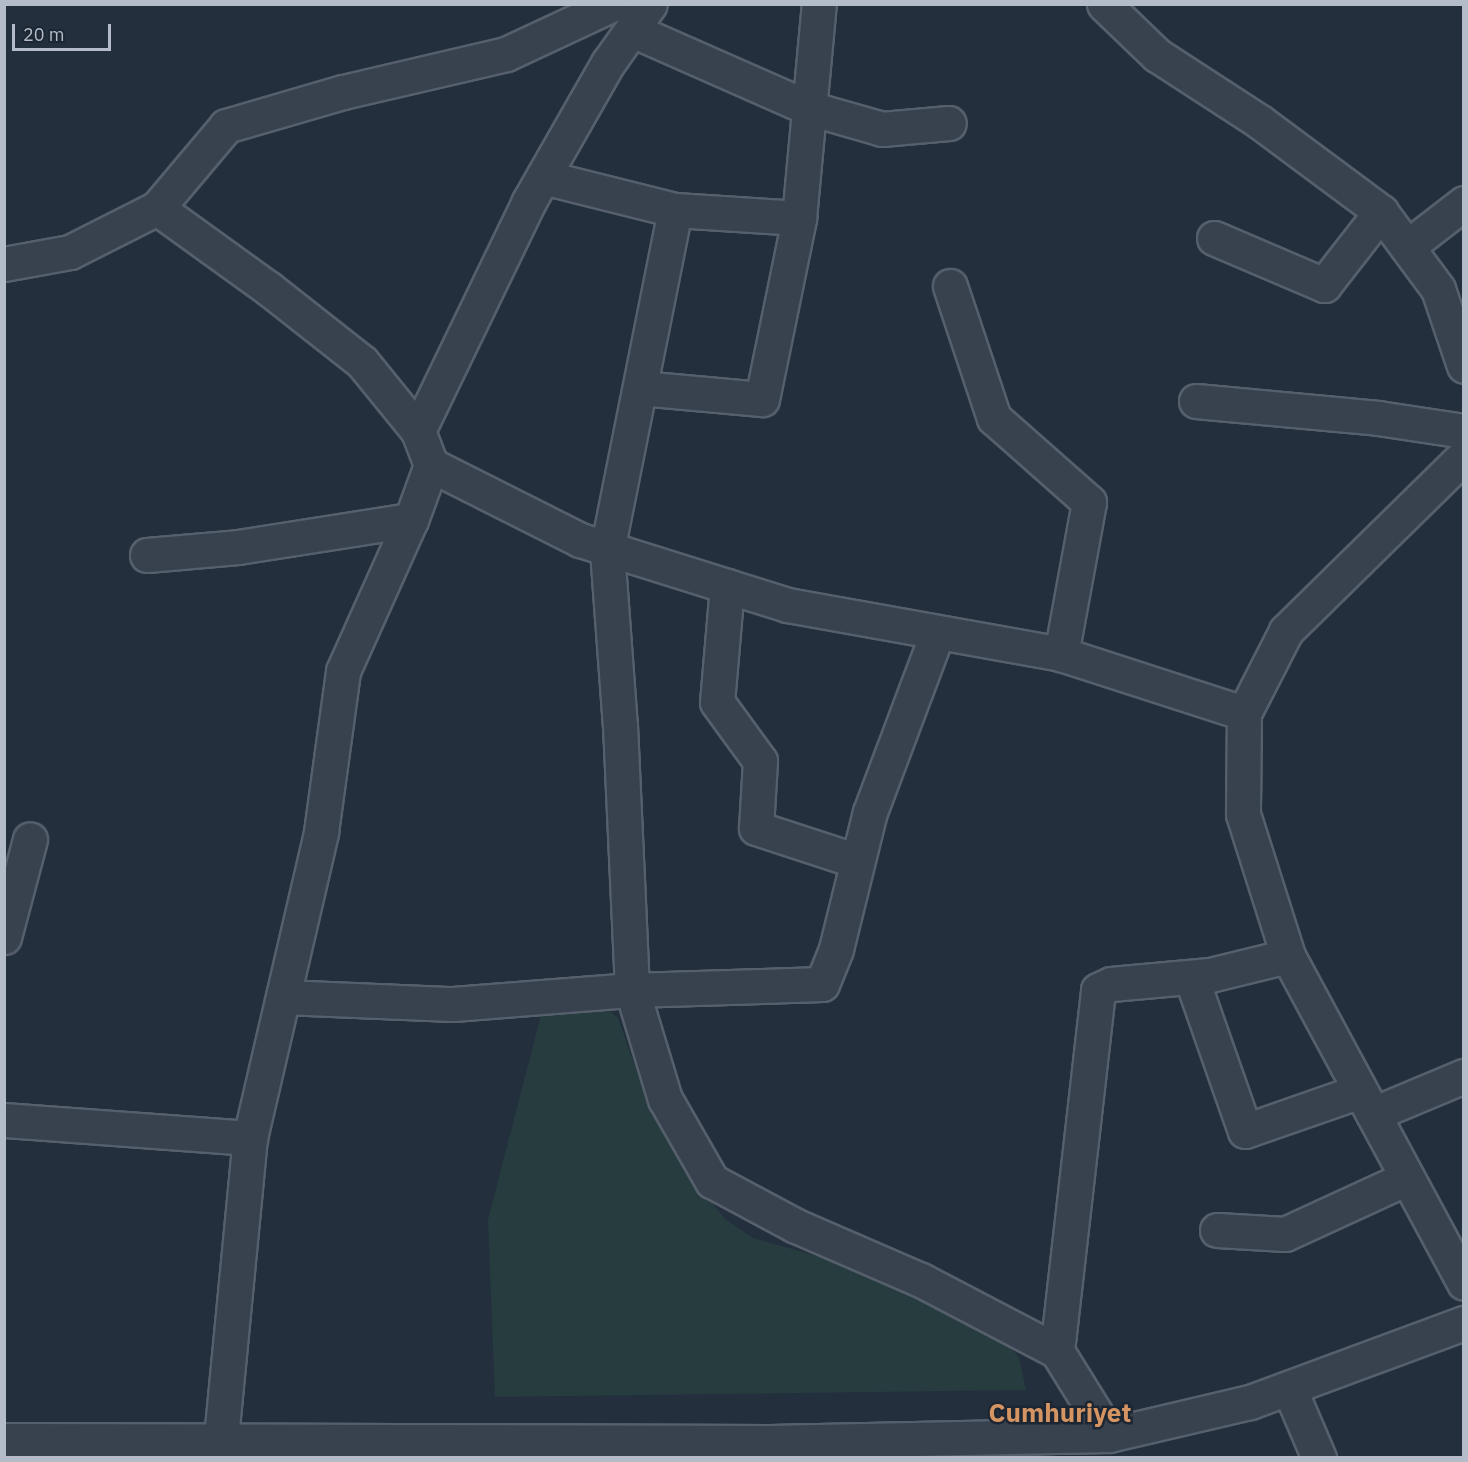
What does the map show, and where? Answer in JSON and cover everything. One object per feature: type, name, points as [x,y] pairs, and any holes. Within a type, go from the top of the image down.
[{"type":"street","points":[[4,264],[69,252],[157,208],[226,126],[343,92],[506,54],[613,4]]},
{"type":"street","points":[[640,388],[762,399],[799,218],[819,4]]},
{"type":"street","points":[[1104,4],[1157,55],[1260,122],[1381,212],[1438,289],[1464,366]]},
{"type":"street","points":[[418,431],[543,177],[608,63],[641,17],[809,108],[882,129],[949,123]]},
{"type":"street","points":[[543,177],[675,210],[799,218]]},
{"type":"street","points":[[1407,247],[1464,203]]},
{"type":"street","points":[[157,208],[268,288],[362,362],[418,431],[430,465],[411,520],[343,672],[321,832],[250,1138],[222,1448]]},
{"type":"street","points":[[675,210],[607,550],[620,726],[632,990],[665,1099],[712,1181],[796,1226],[921,1280],[1057,1351],[1123,1441]]},
{"type":"street","points":[[1214,238],[1324,285],[1381,212]]},
{"type":"street","points":[[950,286],[994,418],[1089,502],[1060,654]]},
{"type":"street","points":[[1196,401],[1378,418],[1464,431]]},
{"type":"street","points":[[1464,456],[1286,631],[1245,713],[1243,814],[1288,956],[1464,1283]]},
{"type":"street","points":[[430,465],[607,550],[787,605],[937,634],[1060,654],[1245,713]]},
{"type":"street","points":[[147,555],[238,547],[411,520]]},
{"type":"street","points":[[727,586],[717,702],[760,761],[756,828],[857,861]]},
{"type":"street","points":[[283,997],[453,1004],[632,990],[822,984],[836,949],[870,812],[937,634]]},
{"type":"street","points":[[7,917],[30,838]]},
{"type":"street","points":[[1057,1351],[1098,990],[1111,984],[1191,977],[1288,956]]},
{"type":"street","points":[[1191,977],[1245,1131],[1366,1103],[1464,1076]]},
{"type":"street","points":[[4,1120],[250,1138]]},
{"type":"street","points":[[1217,1230],[1285,1234],[1407,1178]]},
{"type":"street","points":[[4,1440],[222,1448],[770,1450],[1123,1441],[1250,1402],[1464,1323]]},
{"type":"street","points":[[1289,1388],[1319,1458]]},
{"type":"green space","points":[[606,1008],[618,1018],[646,1097],[681,1163],[725,1219],[753,1238],[817,1256],[954,1312],[1002,1338],[1019,1357],[1026,1390],[495,1397],[488,1220],[542,1011]]},
{"type":"district","name":"Cumhuriyet","points":[[1060,1413]]}]
